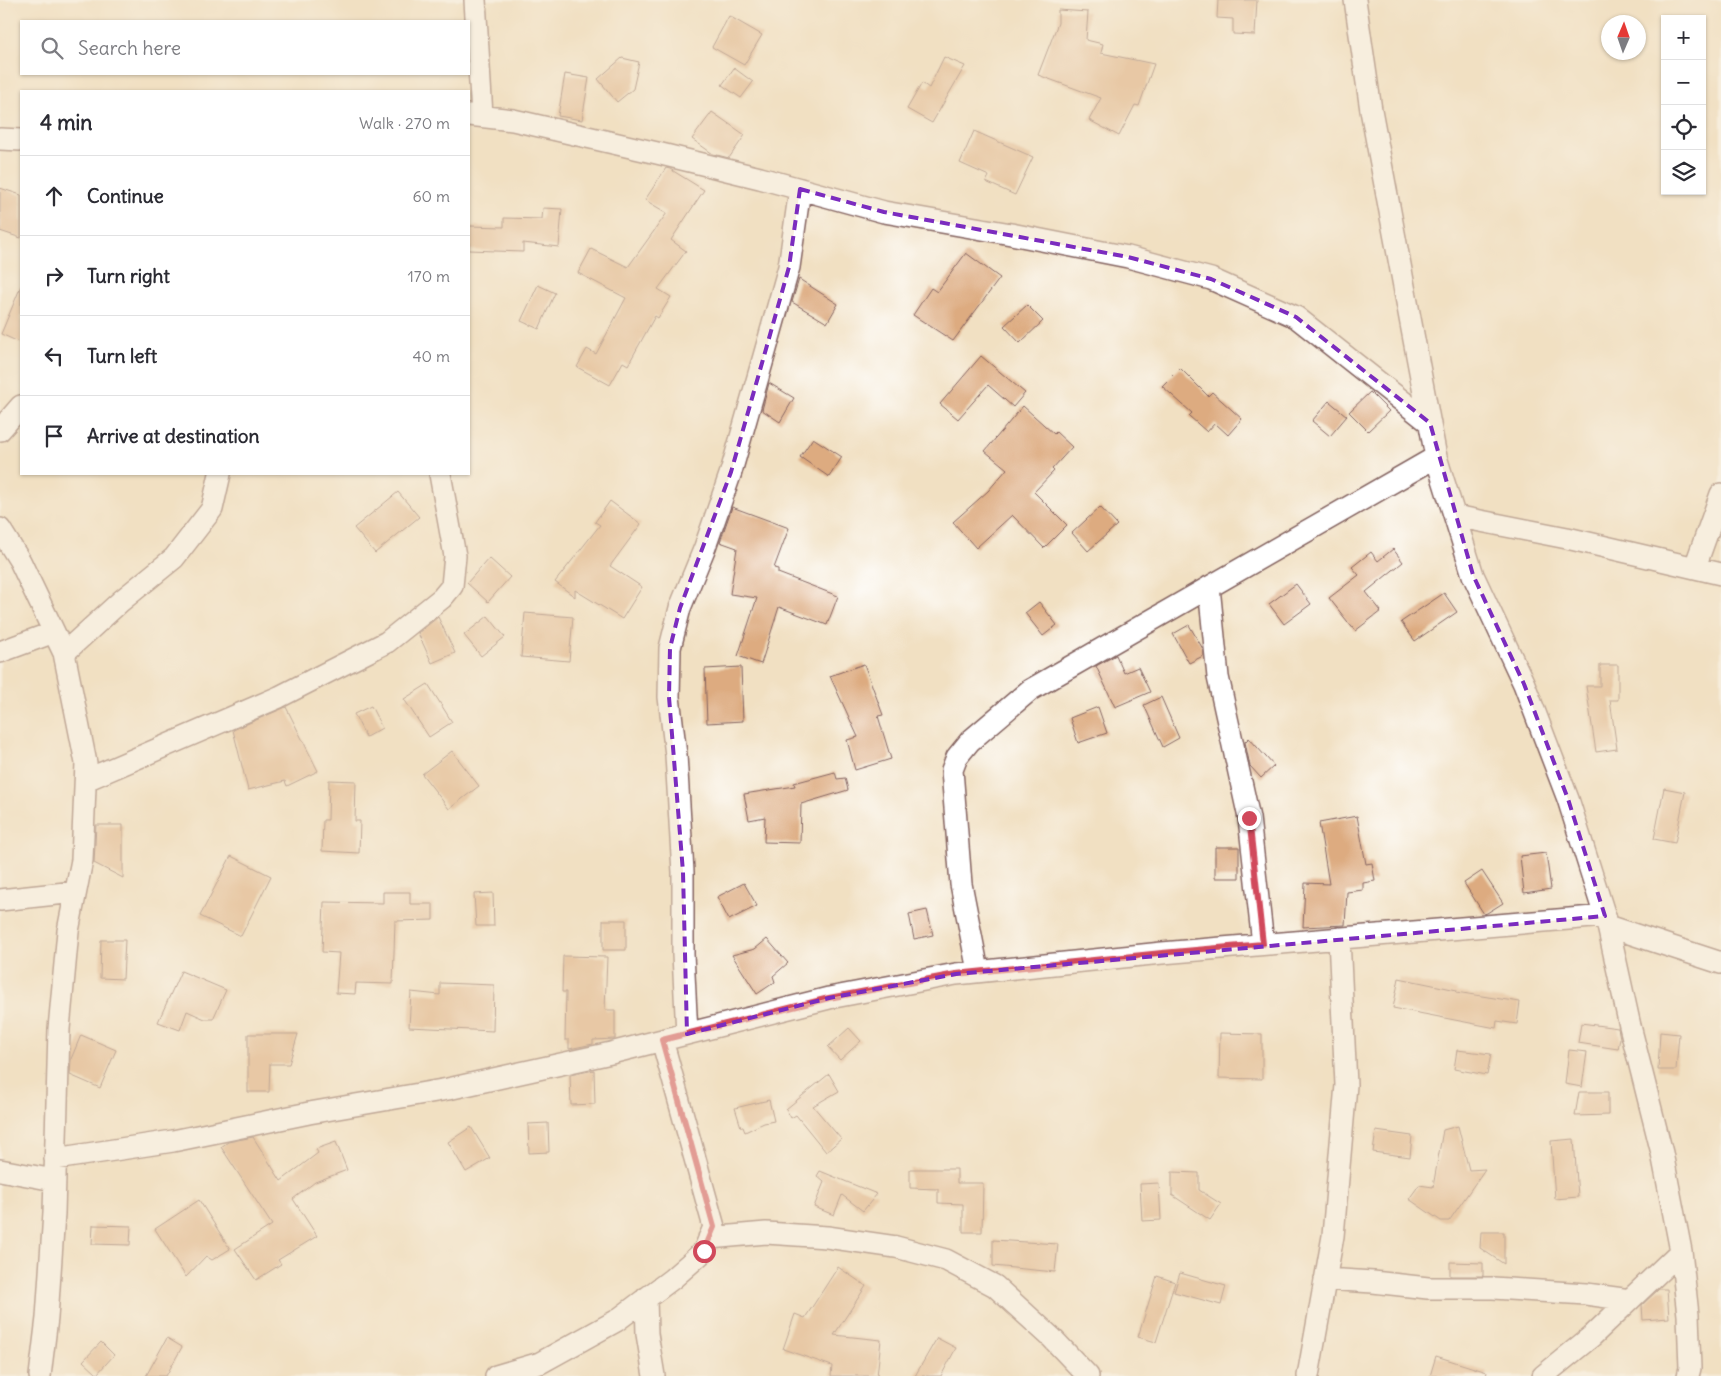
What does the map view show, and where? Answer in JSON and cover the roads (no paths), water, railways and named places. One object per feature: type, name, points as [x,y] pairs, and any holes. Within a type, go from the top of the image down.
[{"type":"street","points":[[475,0],[475,116],[513,120],[760,178],[884,212],[1118,255],[1212,279],[1296,317],[1430,423]]},
{"type":"street","points":[[1355,0],[1371,110],[1436,457],[1472,575],[1524,684],[1568,799],[1607,921],[1630,1026],[1662,1153],[1681,1251],[1688,1315],[1690,1368],[1688,1376]]},
{"type":"street","points":[[0,139],[20,140]]},
{"type":"street","points":[[687,1034],[683,954],[683,862],[676,755],[669,697],[670,648],[680,608],[705,547],[731,472],[769,340],[789,267],[800,189]]},
{"type":"street","points":[[0,430],[20,407]]},
{"type":"street","points":[[978,972],[962,884],[952,770],[957,757],[970,741],[1030,690],[1436,457]]},
{"type":"street","points":[[64,653],[174,558],[212,509],[220,475]]},
{"type":"street","points":[[86,780],[279,697],[387,642],[442,598],[452,586],[455,556],[440,475]]},
{"type":"street","points":[[1694,567],[1721,494]]},
{"type":"street","points":[[1455,516],[1567,538],[1721,574]]},
{"type":"street","points":[[0,529],[20,561],[64,653],[86,763],[82,860],[68,932],[59,1030],[47,1318],[40,1376]]},
{"type":"street","points":[[1209,587],[1218,677],[1249,818],[1263,944]]},
{"type":"street","points":[[0,652],[54,632]]},
{"type":"street","points":[[0,900],[75,892]]},
{"type":"street","points":[[55,1159],[173,1141],[310,1113],[448,1088],[662,1040],[829,998],[956,974],[1263,944],[1607,921],[1721,963]]},
{"type":"street","points":[[1308,1376],[1333,1236],[1346,1085],[1339,938]]},
{"type":"street","points":[[496,1376],[540,1363],[616,1321],[672,1279],[704,1251],[714,1227],[662,1040]]},
{"type":"street","points":[[0,1170],[54,1180]]},
{"type":"street","points":[[709,1238],[766,1233],[827,1237],[896,1247],[946,1260],[995,1286],[1052,1338],[1088,1376]]},
{"type":"street","points":[[1543,1376],[1592,1336],[1681,1251]]},
{"type":"street","points":[[1325,1279],[1428,1288],[1492,1288],[1586,1294],[1630,1300]]},
{"type":"street","points":[[646,1298],[647,1334],[654,1376]]}]
